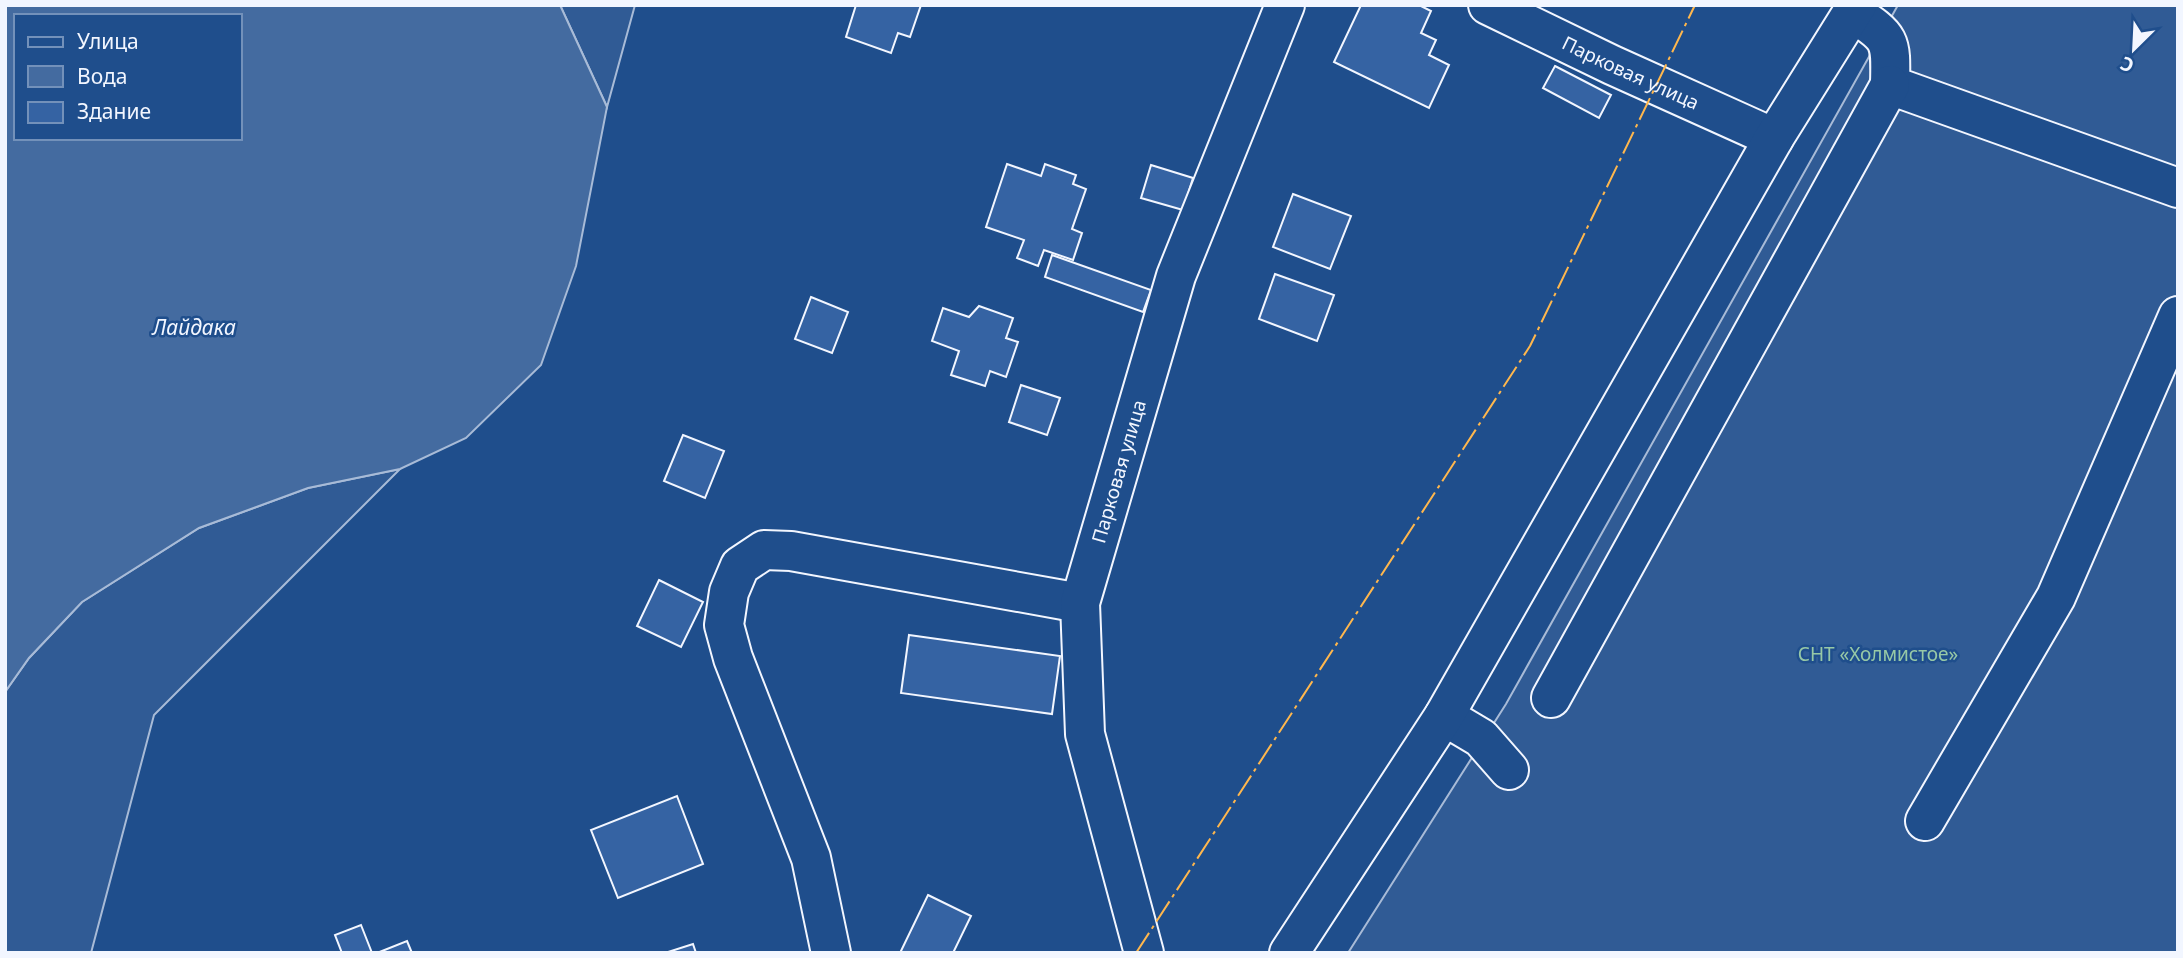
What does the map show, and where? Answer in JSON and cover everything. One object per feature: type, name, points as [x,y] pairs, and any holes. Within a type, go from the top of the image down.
[{"type":"street","name":"Парковая улица","points":[[1144,953],[1085,733],[1080,603],[1176,276],[1285,5]]},
{"type":"street","name":"Парковая улица","points":[[1488,5],[1612,65],[1774,138]]},
{"type":"street","points":[[1289,953],[1444,716],[1774,138],[1855,9],[1878,29],[1891,48],[1890,85],[1551,698]]},
{"type":"street","points":[[1890,85],[2178,188]]},
{"type":"street","points":[[1925,821],[2056,597],[2178,316]]},
{"type":"street","points":[[831,953],[811,858],[733,658],[724,625],[729,592],[740,566],[764,551],[791,551],[1080,603]]},
{"type":"street","points":[[1444,716],[1481,738],[1508,770]]},
{"type":"shaded area","points":[[560,5],[635,5],[607,107]]},
{"type":"shaded area","name":"СНТ «Холмистое»","points":[[1898,5],[2178,5],[2178,953],[1348,953],[1506,704]]},
{"type":"shaded area","points":[[400,469],[154,715],[91,953],[5,953],[5,692],[29,658],[82,602],[199,528],[308,488]]},
{"type":"water","name":"Лайдака","points":[[5,5],[560,5],[607,107],[576,266],[541,365],[466,438],[400,469],[308,488],[199,528],[82,602],[29,658],[5,692]]},
{"type":"building","points":[[856,5],[921,5],[910,37],[898,33],[891,53],[846,37]]},
{"type":"building","points":[[1361,5],[1419,5],[1431,11],[1421,33],[1436,40],[1429,55],[1449,65],[1429,108],[1334,62]]},
{"type":"building","points":[[1555,66],[1611,95],[1599,118],[1543,88]]},
{"type":"building","points":[[1007,164],[1041,176],[1045,164],[1076,175],[1073,184],[1086,189],[1072,229],[1082,233],[1073,260],[1044,250],[1038,266],[1017,258],[1024,240],[986,227]]},
{"type":"building","points":[[1151,165],[1193,178],[1183,210],[1141,198]]},
{"type":"building","points":[[1293,194],[1351,216],[1330,269],[1273,247]]},
{"type":"building","points":[[1052,255],[1151,290],[1143,312],[1045,277]]},
{"type":"building","points":[[1275,274],[1334,295],[1317,341],[1259,319]]},
{"type":"building","points":[[811,297],[848,312],[832,353],[795,339]]},
{"type":"building","points":[[979,306],[1013,318],[1006,338],[1018,342],[1006,377],[990,371],[985,386],[951,375],[959,351],[932,341],[943,308],[969,317]]},
{"type":"building","points":[[1021,385],[1060,398],[1047,435],[1009,422]]},
{"type":"building","points":[[683,435],[724,451],[705,498],[664,481]]},
{"type":"building","points":[[659,580],[703,602],[681,647],[637,626]]},
{"type":"building","points":[[909,635],[1060,656],[1052,714],[901,693]]},
{"type":"building","points":[[677,796],[703,864],[618,898],[591,830]]},
{"type":"building","points":[[928,895],[971,916],[953,953],[900,953]]},
{"type":"building","points":[[361,925],[372,953],[342,953],[335,935]]},
{"type":"building","points":[[407,941],[412,953],[377,953]]},
{"type":"building","points":[[693,944],[696,953],[665,953]]},
{"type":"power","points":[[1136,953],[1530,346],[1695,5]]}]
